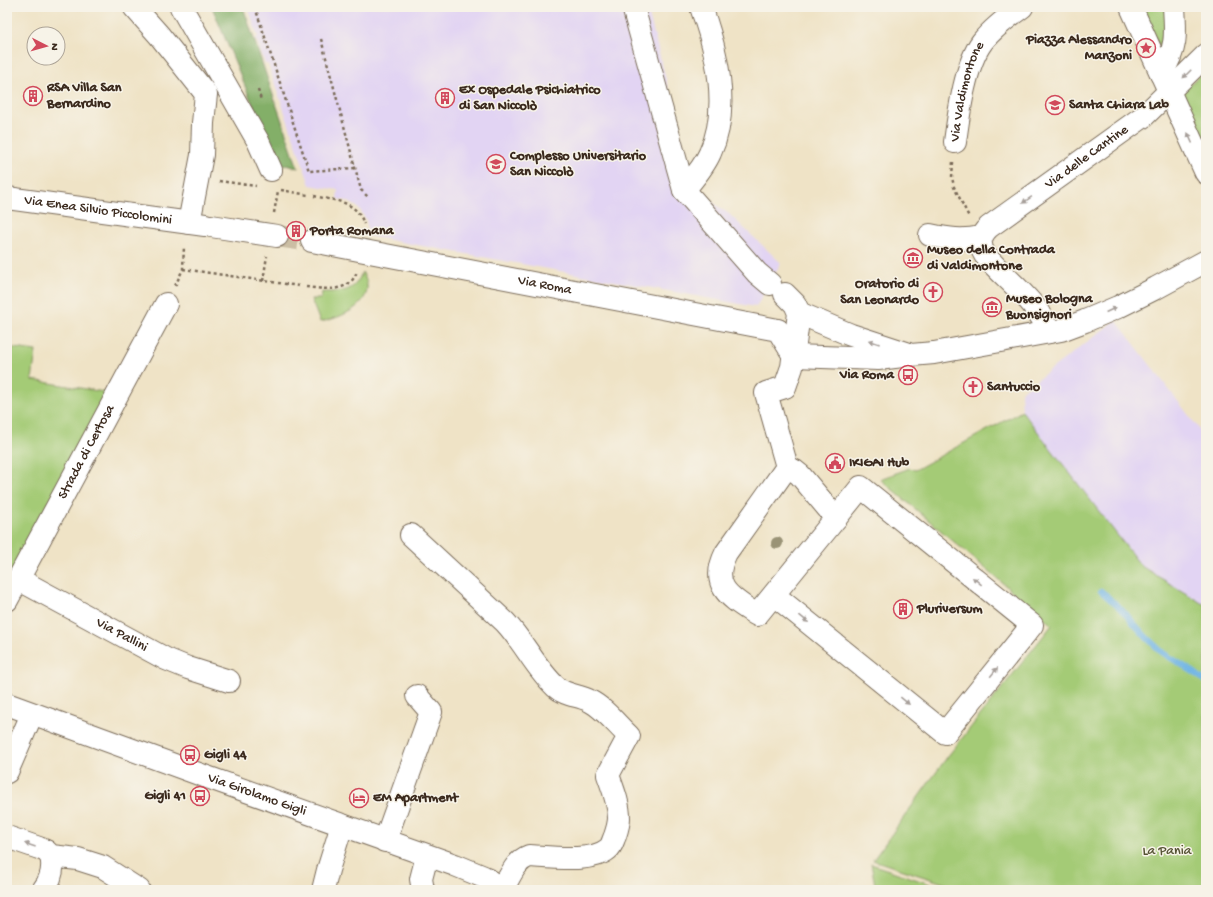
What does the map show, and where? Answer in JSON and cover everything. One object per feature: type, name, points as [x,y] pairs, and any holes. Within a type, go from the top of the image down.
[{"type":"street","points":[[134,7],[159,35],[206,94],[202,154],[198,178],[201,225],[277,236]]},
{"type":"street","points":[[181,7],[258,141],[271,182]]},
{"type":"street","points":[[633,7],[684,190],[757,273],[796,304],[799,313],[791,374],[785,386],[766,393],[787,467],[800,474],[836,518]]},
{"type":"street","points":[[684,190],[703,166],[710,154],[717,133],[720,111],[720,88],[716,59],[701,7]]},
{"type":"street","name":"Via Valdimontone","points":[[956,142],[964,89],[978,49],[983,41],[1001,22],[1022,7]]},
{"type":"street","points":[[1131,7],[1206,173]]},
{"type":"street","points":[[1165,83],[1175,40],[1174,7]]},
{"type":"street","name":"Via delle Cantine","points":[[981,237],[989,227],[1144,116],[1165,83],[1206,55]]},
{"type":"street","name":"Via Enea Silvio Piccolomini","points":[[7,198],[201,225]]},
{"type":"street","points":[[930,235],[962,240],[981,237],[980,245],[985,255],[1038,311],[1048,332]]},
{"type":"street","name":"Via Roma","points":[[312,241],[778,330]]},
{"type":"street","points":[[794,356],[878,359],[911,354],[934,353],[1048,332],[1069,327],[1096,317],[1156,288],[1206,261]]},
{"type":"street","name":"Strada di Certosa","points":[[7,600],[166,304]]},
{"type":"street","points":[[794,356],[778,330],[799,313]]},
{"type":"street","points":[[799,313],[851,335],[911,354]]},
{"type":"street","points":[[774,595],[945,733],[1032,625],[860,487],[757,615],[727,593],[720,580],[720,571],[726,552],[787,467]]},
{"type":"street","points":[[411,535],[505,622],[558,689],[592,702],[629,736],[608,776],[616,801],[619,818],[618,829],[611,846],[602,853],[586,858],[529,856],[524,858],[519,861],[504,889]]},
{"type":"street","name":"Via Pallini","points":[[18,579],[171,661],[202,673],[229,681]]},
{"type":"street","points":[[385,841],[431,712],[417,696]]},
{"type":"street","name":"Via Girolamo Gigli","points":[[7,704],[473,872],[504,889]]},
{"type":"street","points":[[7,772],[32,714]]},
{"type":"street","points":[[323,890],[342,825]]},
{"type":"street","points":[[7,837],[46,851],[51,856],[53,864],[52,872],[49,880],[42,890]]},
{"type":"street","points":[[51,856],[78,859],[103,867],[140,890]]},
{"type":"street","points":[[423,890],[421,879],[427,856]]},
{"type":"path","points":[[255,7],[309,170],[355,168]]},
{"type":"path","points":[[321,39],[361,190],[368,197]]},
{"type":"path","name":"Via Valdimontone","points":[[956,142],[952,177],[954,187],[966,212],[981,237]]},
{"type":"path","points":[[198,178],[271,182],[308,195]]},
{"type":"path","points":[[314,196],[347,204],[353,207],[359,212],[364,224]]},
{"type":"path","points":[[184,246],[183,269],[299,286]]},
{"type":"path","points":[[306,287],[332,289],[340,288],[347,285],[352,280],[356,275],[358,268]]},
{"type":"shaded area","name":"Complesso Universitario San Niccolò","points":[[248,7],[647,7],[683,144],[698,192],[729,214],[781,263],[756,307],[368,236],[366,220],[360,210],[347,201],[337,199],[338,190],[310,185],[268,64],[265,64]]},
{"type":"shaded area","points":[[1116,320],[1206,438],[1206,602],[1203,604],[1141,566],[1022,411],[1021,392]]},
{"type":"green space","points":[[212,7],[243,7],[298,168],[277,163]]},
{"type":"green space","points":[[1139,7],[1169,7],[1165,58]]},
{"type":"green space","points":[[1206,68],[1206,154],[1180,95]]},
{"type":"green space","points":[[362,272],[367,282],[367,291],[363,300],[357,306],[339,317],[320,322],[311,299],[321,299],[322,292],[335,292],[351,288],[359,279]]},
{"type":"green space","points":[[7,347],[36,351],[32,380],[110,393],[7,582]]},
{"type":"green space","name":"La Pania","points":[[1022,411],[1141,566],[1203,604],[1206,602],[1206,890],[964,890],[873,860],[948,756],[1052,625],[880,479],[910,468],[915,470]]},
{"type":"green space","points":[[871,864],[948,890],[876,890]]},
{"type":"waterway","points":[[1101,591],[1120,608],[1146,637],[1163,653],[1195,673],[1206,682]]},
{"type":"tunnel","points":[[277,236],[312,241]]},
{"type":"place","name":"Piazza Alessandro Manzoni","points":[[1146,48]]},
{"type":"place","name":"RSA Villa San Bernardino","points":[[33,96]]},
{"type":"place","name":"Ex Ospedale Psichiatrico di San Niccolò","points":[[445,98]]},
{"type":"place","name":"Santa Chiara Lab","points":[[1055,105]]},
{"type":"place","name":"Complesso Universitario San Niccolò","points":[[496,164]]},
{"type":"place","name":"Porta Romana","points":[[296,231]]},
{"type":"place","name":"Museo della Contrada di Valdimontone","points":[[913,258]]},
{"type":"place","name":"Oratorio di San Leonardo","points":[[933,292]]},
{"type":"place","name":"Museo Bologna Buonsignori","points":[[992,307]]},
{"type":"place","name":"Via Roma","points":[[908,375]]},
{"type":"place","name":"Santuccio","points":[[973,387]]},
{"type":"place","name":"IKIGAI Hub","points":[[835,463]]},
{"type":"place","name":"Pluriversum","points":[[903,609]]},
{"type":"place","name":"Gigli 44","points":[[190,755]]},
{"type":"place","name":"Gigli 41","points":[[200,796]]},
{"type":"place","name":"EM Apartment","points":[[359,798]]}]
